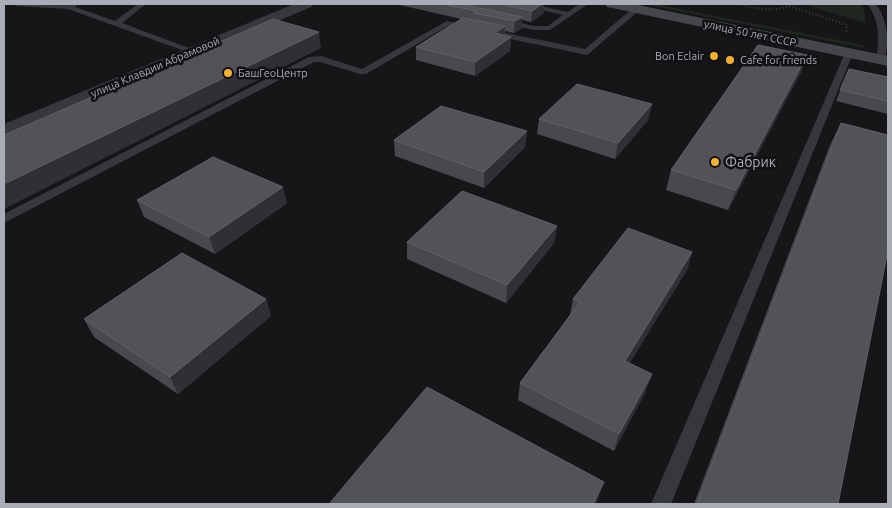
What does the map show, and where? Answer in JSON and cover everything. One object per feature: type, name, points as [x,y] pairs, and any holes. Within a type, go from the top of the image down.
[{"type":"main road","name":"улица 50 лет СССР","points":[[612,4],[847,46],[884,60]]},
{"type":"street","name":"улица Клавдии Абрамовой","points":[[4,132],[306,4]]},
{"type":"lane","points":[[16,4],[72,5],[116,24],[193,51]]},
{"type":"lane","points":[[116,24],[142,4]]},
{"type":"lane","points":[[521,4],[569,14]]},
{"type":"lane","points":[[497,19],[544,29],[550,28],[584,4]]},
{"type":"lane","points":[[872,4],[876,7],[882,25],[884,60]]},
{"type":"lane","points":[[4,219],[312,59],[321,59],[362,72],[447,23],[587,52],[637,9]]},
{"type":"lane","points":[[661,504],[847,46]]},
{"type":"path","points":[[738,4],[768,9],[790,6],[847,25],[847,46]]},
{"type":"shaded area","points":[[643,4],[655,4],[864,45],[863,48]]},
{"type":"shaded area","points":[[803,4],[860,4],[863,6],[866,23]]},
{"type":"building","points":[[442,4],[461,4],[522,17],[515,21],[474,13],[477,11]]},
{"type":"building","points":[[500,4],[542,4],[532,11]]},
{"type":"building","points":[[463,18],[505,26],[495,33],[511,37],[475,62],[416,47]]},
{"type":"building","points":[[273,19],[319,32],[4,184],[4,135]]},
{"type":"building","points":[[758,45],[807,55],[736,190],[671,170]]},
{"type":"building","points":[[849,69],[888,77],[888,101],[840,90]]},
{"type":"building","points":[[577,84],[652,104],[618,143],[539,119]]},
{"type":"building","points":[[441,106],[527,131],[484,172],[394,140]]},
{"type":"building","points":[[841,123],[888,135],[888,250],[838,504],[697,504]]},
{"type":"building","points":[[213,157],[283,187],[209,237],[137,200]]},
{"type":"building","points":[[462,191],[557,226],[507,285],[407,242]]},
{"type":"building","points":[[628,228],[692,252],[625,361],[652,374],[619,434],[520,383],[580,302],[573,299]]},
{"type":"building","points":[[182,253],[266,299],[170,377],[84,319]]},
{"type":"building","points":[[427,387],[604,482],[593,504],[329,504]]},
{"type":"place","name":"Bon Eclair","points":[[714,56]]},
{"type":"place","name":"Cafe for friends","points":[[730,60]]},
{"type":"place","name":"БашГеоЦентр","points":[[228,73]]},
{"type":"place","name":"Фабрик","points":[[715,162]]}]
